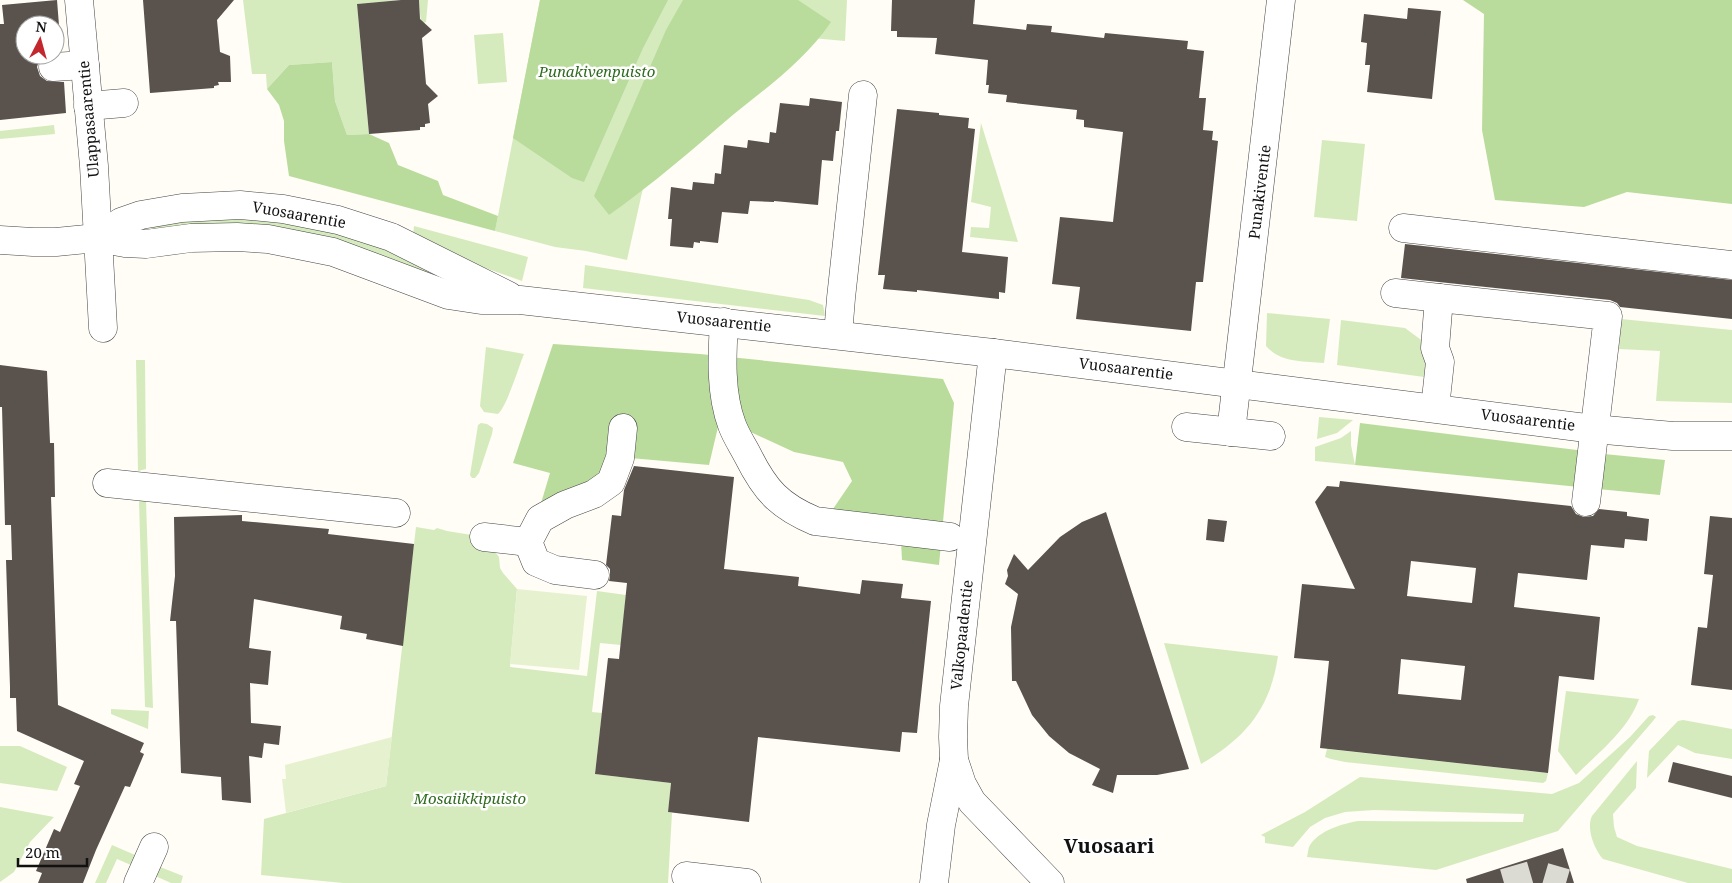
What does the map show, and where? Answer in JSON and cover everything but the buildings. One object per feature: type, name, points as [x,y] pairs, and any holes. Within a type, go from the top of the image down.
[{"type":"street","name":"Ulappasaarentie","points":[[79,0],[94,166],[103,328]]},
{"type":"street","name":"Punakiventie","points":[[1232,432],[1281,0]]},
{"type":"street","points":[[53,67],[85,65]]},
{"type":"street","points":[[838,335],[863,95]]},
{"type":"street","points":[[88,106],[124,103]]},
{"type":"street","points":[[1402,228],[1732,265]]},
{"type":"street","name":"Vuosaarentie","points":[[0,240],[48,242],[97,238],[146,244],[191,238],[237,237],[268,239],[333,252],[448,295],[481,300],[520,300],[838,335],[1594,428],[1673,436],[1732,436]]},
{"type":"street","points":[[1395,293],[1608,316],[1586,502]]},
{"type":"street","points":[[1434,408],[1440,362],[1435,348],[1440,298]]},
{"type":"street","points":[[724,322],[722,353],[725,398],[732,426],[759,478],[780,502],[800,515],[815,521],[950,537]]},
{"type":"street","name":"Valkopaadentie","points":[[993,353],[954,706],[954,760],[962,784],[972,802],[1050,883]]},
{"type":"street","points":[[1186,427],[1271,436]]},
{"type":"street","points":[[595,575],[555,570],[536,562],[528,542],[540,519],[565,505],[594,494],[610,482],[620,458],[623,428]]},
{"type":"street","points":[[107,483],[396,513]]},
{"type":"street","points":[[484,537],[528,542]]},
{"type":"street","points":[[934,883],[941,825],[954,760]]},
{"type":"street","points":[[138,883],[154,847]]},
{"type":"street","points":[[686,876],[747,883]]},
{"type":"green space","points":[[243,0],[401,0],[357,4],[369,134],[347,135],[335,101],[332,62],[289,65],[267,89],[266,74],[252,74]]},
{"type":"green space","points":[[419,0],[428,0],[426,22],[421,24]]},
{"type":"green space","name":"Punakivenpuisto","points":[[540,0],[847,0],[845,41],[679,26],[627,260],[586,251],[555,247],[495,231]]},
{"type":"green space","points":[[540,0],[668,0],[643,48],[584,182],[572,178],[513,138]]},
{"type":"green space","points":[[683,0],[798,0],[831,22],[799,60],[657,179],[609,215],[594,196],[666,30]]},
{"type":"green space","points":[[1463,0],[1732,0],[1732,204],[1627,192],[1584,207],[1495,200],[1482,130],[1484,14]]},
{"type":"green space","points":[[503,33],[507,82],[478,84],[474,35]]},
{"type":"green space","points":[[332,62],[335,101],[347,135],[369,134],[389,143],[398,165],[438,181],[443,195],[498,216],[495,231],[289,176],[284,141],[284,121],[279,105],[267,89],[289,65]]},
{"type":"green space","points":[[981,123],[1018,242],[970,237],[971,227],[989,228],[991,207],[971,202]]},
{"type":"green space","points":[[54,125],[55,134],[0,139],[0,131]]},
{"type":"green space","points":[[1322,140],[1365,144],[1357,221],[1314,217]]},
{"type":"green space","points":[[232,213],[337,227],[461,283],[154,233],[152,222]]},
{"type":"green space","points":[[414,226],[528,257],[522,281],[477,265],[413,235]]},
{"type":"green space","points":[[585,265],[809,300],[823,305],[825,316],[583,288]]},
{"type":"green space","points":[[1267,313],[1330,319],[1324,363],[1293,360],[1278,356],[1272,352],[1266,346]]},
{"type":"green space","points":[[1621,319],[1732,330],[1732,403],[1656,401],[1660,351],[1619,349]]},
{"type":"green space","points":[[1341,320],[1405,328],[1428,345],[1424,377],[1337,365]]},
{"type":"green space","points":[[553,344],[700,354],[943,379],[954,403],[939,565],[902,560],[901,542],[904,521],[833,509],[852,481],[843,462],[794,452],[742,428],[718,427],[709,465],[608,456],[597,479],[539,510],[550,473],[513,463]]},
{"type":"green space","points":[[486,347],[524,354],[509,395],[498,414],[484,412],[480,406]]},
{"type":"green space","points":[[136,360],[145,360],[146,469],[138,471]]},
{"type":"green space","points":[[1319,417],[1353,420],[1337,433],[1317,439]]},
{"type":"green space","points":[[481,423],[493,428],[479,473],[475,478],[472,478],[470,475],[478,425]]},
{"type":"green space","points":[[1360,423],[1585,451],[1579,487],[1355,465]]},
{"type":"green space","points":[[1351,431],[1351,445],[1355,465],[1315,461],[1315,447],[1341,438]]},
{"type":"green space","points":[[1604,454],[1665,460],[1660,495],[1598,489]]},
{"type":"green space","points":[[139,501],[146,501],[153,708],[145,707]]},
{"type":"green space","name":"Mosaiikkipuisto","points":[[416,527],[434,530],[437,528],[484,537],[499,557],[500,568],[517,589],[510,667],[587,676],[597,591],[626,595],[621,645],[600,643],[592,712],[602,713],[595,774],[671,783],[668,812],[672,813],[668,883],[343,883],[261,875],[264,819],[386,786]]},
{"type":"green space","points":[[517,589],[587,596],[579,670],[510,664]]},
{"type":"green space","points":[[1164,643],[1278,656],[1269,691],[1253,720],[1231,743],[1201,764]]},
{"type":"green space","points":[[1566,691],[1639,699],[1628,721],[1620,731],[1576,775],[1558,751]]},
{"type":"green space","points":[[111,709],[149,711],[148,729],[111,714]]},
{"type":"green space","points":[[1653,715],[1656,717],[1653,721],[1558,831],[1436,870],[1307,857],[1308,849],[1319,835],[1338,826],[1358,821],[1523,822],[1524,814],[1374,810],[1345,812],[1325,818],[1310,827],[1293,847],[1265,843],[1265,837],[1261,835],[1305,812],[1360,777],[1552,794],[1579,783],[1630,737],[1649,716]]},
{"type":"green space","points":[[1683,720],[1732,729],[1732,759],[1695,753],[1678,745],[1647,778],[1649,751],[1678,721]]},
{"type":"green space","points":[[392,737],[386,786],[286,813],[282,779],[286,779],[285,765]]},
{"type":"green space","points":[[0,746],[20,746],[67,767],[57,791],[0,783]]},
{"type":"green space","points":[[1327,749],[1548,773],[1546,781],[1543,783],[1345,762],[1325,757]]},
{"type":"green space","points":[[1637,761],[1636,788],[1613,814],[1617,837],[1637,846],[1732,869],[1732,883],[1688,883],[1603,859],[1594,844],[1590,832],[1590,821],[1592,816]]},
{"type":"green space","points":[[0,807],[54,817],[30,842],[14,872],[0,882]]},
{"type":"green space","points":[[112,845],[135,855],[131,865],[117,859],[106,883],[95,883]]},
{"type":"green space","points":[[155,865],[183,876],[181,883],[171,883],[151,874]]},
{"type":"tunnel","points":[[1504,883],[1535,874],[1566,883]]},
{"type":"district","name":"Vuosaari","points":[[1109,846]]}]
